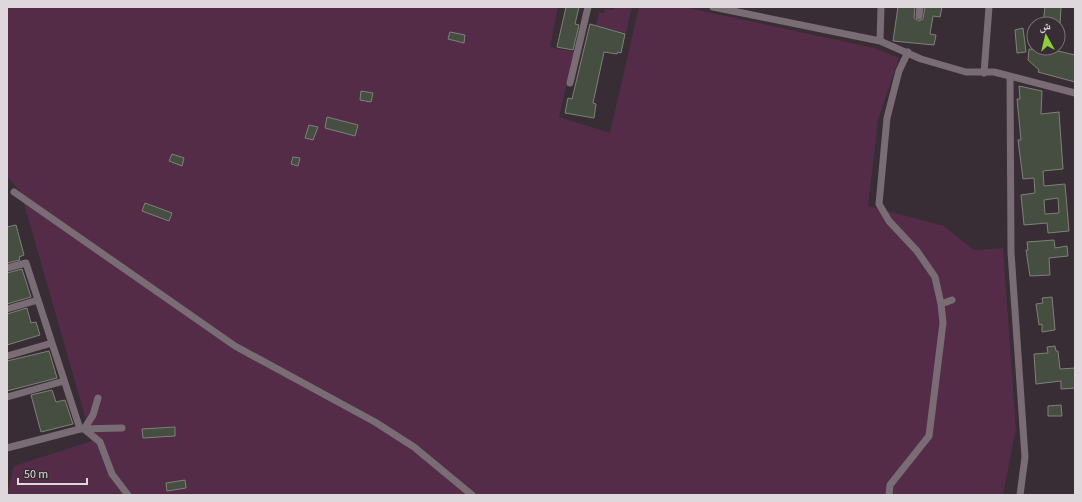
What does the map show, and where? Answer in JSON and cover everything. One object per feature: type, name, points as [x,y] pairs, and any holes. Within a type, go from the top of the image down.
[{"type":"street","points":[[570,83],[588,7]]},
{"type":"street","points":[[713,7],[880,41],[921,59],[951,68],[966,72],[994,72],[1075,93]]},
{"type":"street","points":[[880,41],[881,7]]},
{"type":"street","points":[[919,16],[920,7]]},
{"type":"street","points":[[984,73],[989,7]]},
{"type":"street","points":[[889,495],[890,485],[929,436],[943,323],[936,277],[917,251],[889,221],[879,204],[887,118],[899,71],[908,52]]},
{"type":"street","points":[[1010,76],[1011,252],[1025,457],[1020,495]]},
{"type":"street","points":[[14,192],[235,346],[375,422],[414,447],[472,495]]},
{"type":"street","points":[[7,268],[26,263],[64,381],[82,429],[100,442],[112,474],[128,495]]},
{"type":"street","points":[[7,309],[38,300]]},
{"type":"street","points":[[941,304],[952,300]]},
{"type":"street","points":[[7,356],[52,343]]},
{"type":"street","points":[[7,397],[64,381]]},
{"type":"street","points":[[82,429],[93,415],[98,398]]},
{"type":"street","points":[[7,448],[82,429],[122,428]]},
{"type":"shaded area","points":[[7,7],[558,7],[550,47],[574,52],[559,117],[610,133],[639,7],[684,7],[874,48],[899,58],[878,120],[868,206],[944,226],[974,250],[1003,248],[1016,428],[1003,495],[7,495],[14,466],[92,441],[21,193],[7,176]]},
{"type":"shaded area","points":[[614,7],[632,7],[626,33],[596,26],[599,12],[604,13],[605,9],[613,10]]},
{"type":"building","points":[[566,7],[579,7],[575,24],[579,25],[573,50],[557,47]]},
{"type":"building","points":[[898,7],[915,7],[914,18],[919,21],[923,19],[925,7],[942,7],[940,17],[933,16],[930,34],[936,35],[934,45],[893,41]]},
{"type":"building","points":[[1045,7],[1061,7],[1060,16],[1044,16]]},
{"type":"building","points":[[590,24],[625,34],[621,53],[618,52],[617,54],[604,52],[593,103],[596,104],[594,118],[565,113],[568,98],[572,99]]},
{"type":"building","points":[[1023,28],[1026,52],[1017,53],[1015,30]]},
{"type":"building","points":[[450,32],[465,35],[464,43],[448,39]]},
{"type":"building","points":[[1066,53],[1075,55],[1075,82],[1038,72],[1039,70],[1028,60],[1028,56],[1066,56]]},
{"type":"building","points":[[1019,86],[1042,91],[1041,114],[1059,112],[1063,169],[1043,171],[1044,186],[1065,184],[1069,231],[1048,233],[1047,223],[1024,225],[1021,195],[1035,193],[1034,178],[1023,179],[1018,140],[1021,140],[1017,99],[1020,99]],"holes":[[[1058,198],[1059,213],[1045,214],[1044,200]]]},
{"type":"building","points":[[361,91],[373,93],[371,102],[360,100]]},
{"type":"building","points":[[327,117],[358,125],[355,136],[325,128]]},
{"type":"building","points":[[309,125],[318,127],[313,140],[305,138]]},
{"type":"building","points":[[172,154],[184,158],[182,166],[169,161]]},
{"type":"building","points":[[293,157],[300,158],[298,166],[291,164]]},
{"type":"building","points":[[145,203],[172,213],[169,221],[142,211]]},
{"type":"building","points":[[16,225],[24,255],[19,257],[20,260],[7,263],[7,227]]},
{"type":"building","points":[[1054,240],[1055,248],[1067,246],[1068,256],[1049,258],[1050,275],[1030,276],[1026,250],[1028,250],[1027,242]]},
{"type":"building","points":[[22,269],[31,297],[7,304],[7,273]]},
{"type":"building","points":[[1052,297],[1055,330],[1042,332],[1042,324],[1039,325],[1036,304],[1043,303],[1042,298]]},
{"type":"building","points":[[27,308],[31,323],[36,322],[40,335],[7,345],[7,314]]},
{"type":"building","points":[[1055,346],[1056,351],[1058,351],[1060,369],[1075,368],[1075,388],[1061,389],[1061,381],[1036,384],[1034,354],[1048,353],[1047,347]]},
{"type":"building","points":[[49,351],[57,378],[7,391],[7,361]]},
{"type":"building","points":[[52,390],[56,402],[65,400],[73,424],[41,432],[31,395]]},
{"type":"building","points":[[1061,405],[1062,416],[1048,416],[1048,406]]},
{"type":"building","points":[[175,427],[175,436],[143,438],[142,429]]},
{"type":"building","points":[[185,480],[186,488],[167,491],[166,483]]}]
